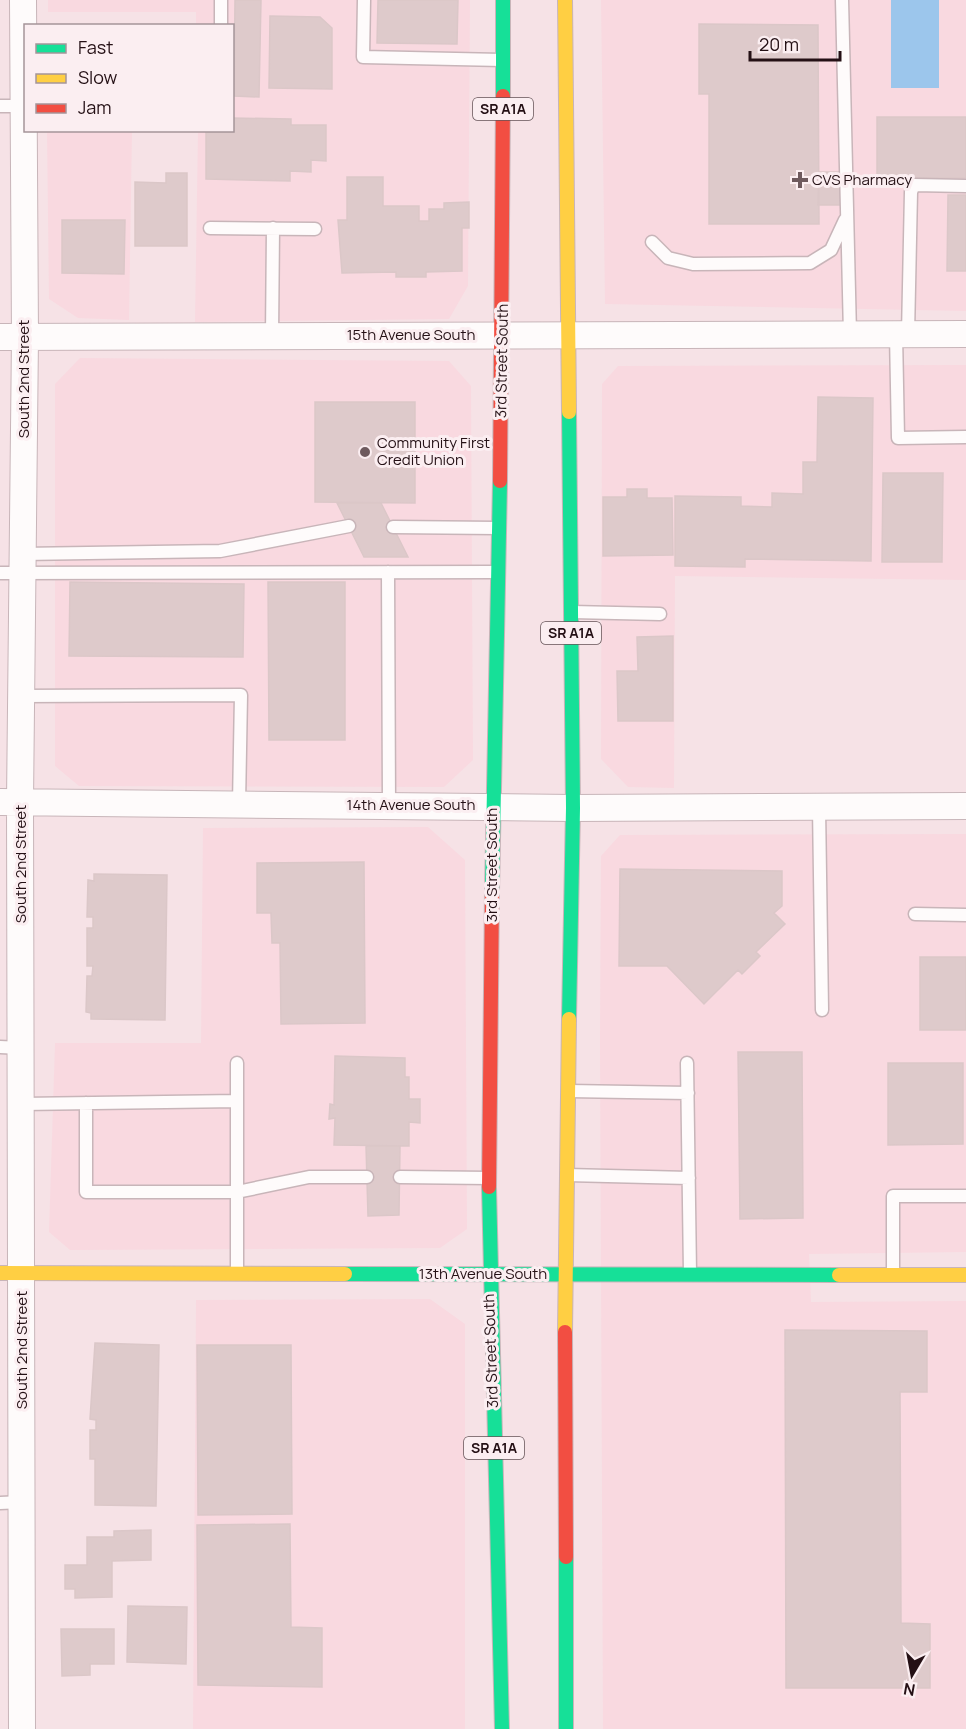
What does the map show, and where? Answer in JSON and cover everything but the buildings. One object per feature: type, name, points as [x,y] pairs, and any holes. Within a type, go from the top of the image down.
[{"type":"main road","name":"3rd Street South","points":[[502,1729],[489,1274],[493,806],[503,335],[503,0]]},
{"type":"main road","name":"SR A1A","points":[[565,0],[573,808],[565,1274],[566,1729]]},
{"type":"main road","name":"13th Avenue South","points":[[11,1274],[966,1275]]},
{"type":"street","name":"South 2nd Street","points":[[22,1729],[11,1503],[11,1274],[22,1104],[11,1047],[10,801],[21,696],[15,566],[12,106],[23,0]]},
{"type":"street","name":"15th Avenue South","points":[[12,337],[966,334]]},
{"type":"street","name":"14th Avenue South","points":[[10,801],[573,808],[966,806]]},
{"type":"lane","points":[[221,0],[221,24]]},
{"type":"lane","points":[[364,0],[363,57],[503,60]]},
{"type":"lane","points":[[842,0],[850,334]]},
{"type":"lane","points":[[966,186],[914,185],[911,192],[898,438],[966,438]]},
{"type":"lane","points":[[652,242],[668,258],[693,264],[810,263],[831,250],[847,215]]},
{"type":"lane","points":[[210,228],[315,229]]},
{"type":"lane","points":[[272,336],[273,228]]},
{"type":"lane","points":[[15,566],[220,551],[349,526]]},
{"type":"lane","points":[[393,527],[499,528]]},
{"type":"lane","points":[[15,566],[498,572]]},
{"type":"lane","points":[[388,572],[388,805]]},
{"type":"lane","points":[[571,612],[660,614]]},
{"type":"lane","points":[[21,696],[241,695],[239,804]]},
{"type":"lane","points":[[819,807],[822,1010]]},
{"type":"lane","points":[[915,914],[966,915]]},
{"type":"lane","points":[[237,1063],[237,1273]]},
{"type":"lane","points":[[687,1063],[690,1274]]},
{"type":"lane","points":[[568,1091],[688,1093]]},
{"type":"lane","points":[[22,1104],[237,1101]]},
{"type":"lane","points":[[86,1103],[86,1192],[237,1192],[309,1177],[367,1177]]},
{"type":"lane","points":[[567,1175],[689,1178]]},
{"type":"lane","points":[[400,1177],[490,1178]]},
{"type":"lane","points":[[893,1274],[893,1196],[966,1196]]},
{"type":"shaded area","points":[[48,0],[470,0],[468,286],[449,319],[195,322],[198,132],[234,132],[234,24],[196,24],[196,12],[48,12]]},
{"type":"shaded area","points":[[601,0],[966,0],[966,311],[605,304]]},
{"type":"shaded area","points":[[47,132],[132,132],[129,320],[78,318],[49,299]]},
{"type":"shaded area","points":[[80,358],[449,361],[471,386],[473,760],[444,787],[79,786],[55,766],[55,384]]},
{"type":"shaded area","points":[[966,365],[966,580],[675,576],[674,788],[628,787],[601,759],[602,384],[618,366]]},
{"type":"shaded area","points":[[428,827],[465,860],[467,1229],[440,1248],[70,1250],[49,1232],[55,1043],[201,1043],[203,828]]},
{"type":"shaded area","points":[[966,834],[966,1252],[809,1254],[811,1302],[966,1301],[966,1729],[603,1729],[601,856],[620,835]]},
{"type":"shaded area","points":[[430,1299],[465,1324],[465,1729],[193,1729],[196,1300]]},
{"type":"water","points":[[891,0],[939,0],[939,88],[891,88]]},
{"type":"traffic: fast","points":[[503,0],[503,96]]},
{"type":"traffic: fast","points":[[569,412],[573,808],[569,1019]]},
{"type":"traffic: fast","points":[[492,891],[500,481]]},
{"type":"traffic: fast","points":[[489,1187],[502,1729]]},
{"type":"traffic: fast","points":[[345,1274],[839,1275]]},
{"type":"traffic: fast","points":[[566,1557],[566,1729]]},
{"type":"traffic: slow","points":[[565,0],[569,412]]},
{"type":"traffic: slow","points":[[565,1332],[569,1019]]},
{"type":"traffic: slow","points":[[0,1273],[345,1274]]},
{"type":"traffic: slow","points":[[839,1275],[966,1275]]},
{"type":"traffic: jam","points":[[500,481],[503,96]]},
{"type":"traffic: jam","points":[[489,1187],[492,891]]},
{"type":"traffic: jam","points":[[565,1332],[566,1557]]},
{"type":"place","name":"CVS Pharmacy","points":[[800,180]]},
{"type":"place","name":"Community First Credit Union","points":[[365,452]]}]
